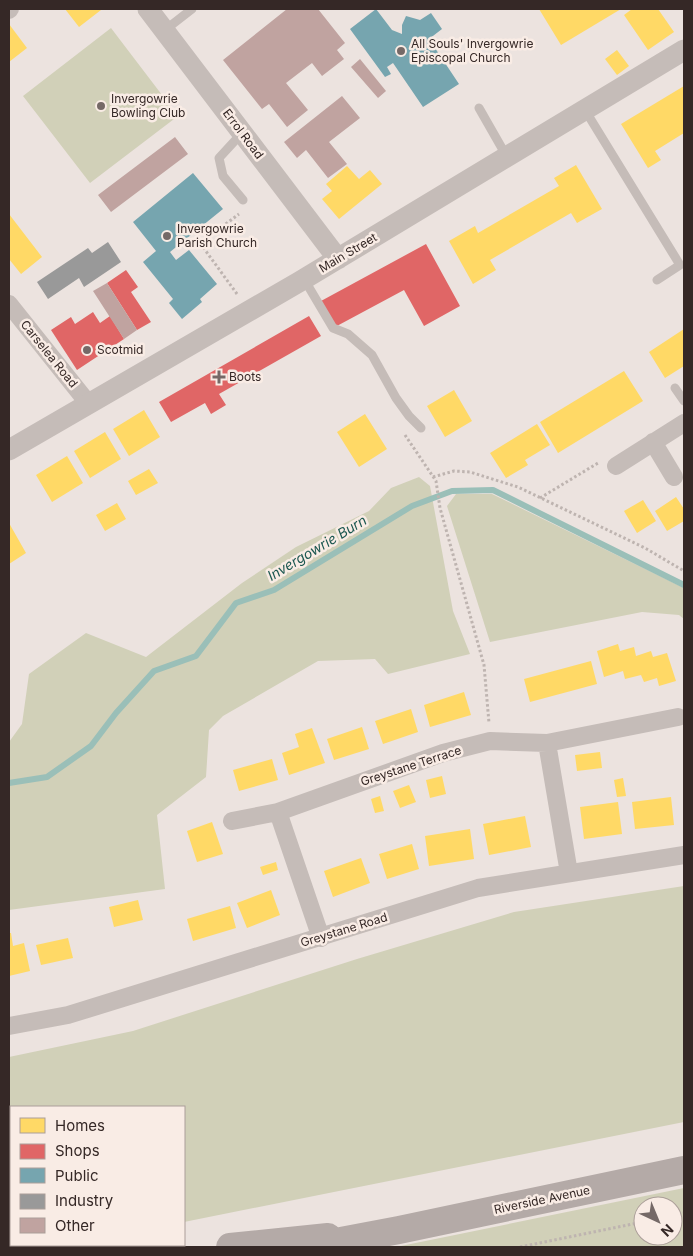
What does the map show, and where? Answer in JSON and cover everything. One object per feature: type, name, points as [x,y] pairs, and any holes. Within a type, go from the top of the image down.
[{"type":"main road","name":"Riverside Avenue","points":[[309,1247],[684,1170]]},
{"type":"main road","name":"Riverside Avenue","points":[[230,1247],[399,1230]]},
{"type":"street","name":"Errol Road","points":[[148,9],[338,259]]},
{"type":"street","name":"Main Street","points":[[9,450],[338,259],[684,50]]},
{"type":"street","name":"Carselea Road","points":[[9,304],[88,404]]},
{"type":"street","points":[[616,466],[684,423]]},
{"type":"street","points":[[653,442],[674,477]]},
{"type":"street","name":"Greystane Terrace","points":[[232,821],[278,812],[443,753],[490,741],[547,743],[678,717]]},
{"type":"street","points":[[547,743],[569,873]]},
{"type":"street","points":[[278,812],[321,938]]},
{"type":"street","name":"Greystane Road","points":[[9,1026],[68,1015],[478,888],[684,855]]},
{"type":"lane","points":[[165,30],[192,9]]},
{"type":"lane","points":[[479,108],[507,157]]},
{"type":"lane","points":[[585,110],[680,265],[657,280]]},
{"type":"lane","points":[[242,133],[219,158],[223,176],[243,200]]},
{"type":"lane","points":[[304,279],[333,328],[348,334],[372,355],[396,398],[409,416],[421,428]]},
{"type":"lane","points":[[675,388],[684,401]]},
{"type":"path","points":[[243,200],[248,207],[200,243],[249,311]]},
{"type":"path","points":[[540,498],[598,463],[616,466]]},
{"type":"path","points":[[433,477],[454,472],[470,472],[502,482],[645,548],[684,570]]},
{"type":"path","points":[[436,481],[440,508],[484,665],[490,741]]},
{"type":"path","points":[[520,1247],[633,1224]]},
{"type":"green space","name":"Invergowrie Bowling Club","points":[[111,28],[178,116],[90,183],[23,96]]},
{"type":"green space","points":[[419,477],[430,486],[453,611],[470,654],[388,674],[375,659],[318,661],[223,716],[209,730],[206,777],[157,815],[165,889],[9,910],[9,742],[22,724],[29,674],[86,633],[146,657],[242,583],[296,547],[369,511],[391,488]]},
{"type":"green space","points":[[456,494],[492,494],[684,588],[684,619],[679,615],[642,612],[490,642],[447,506]]},
{"type":"green space","points":[[684,886],[684,1122],[185,1222],[185,1106],[10,1106],[9,1237],[9,1057],[133,1031],[357,959],[514,912]]},
{"type":"green space","points":[[684,1188],[684,1247],[396,1247],[633,1198],[633,1246],[683,1246],[683,1196],[645,1196]]},
{"type":"building: Homes","points":[[65,9],[100,9],[101,10],[79,27]]},
{"type":"building: Homes","points":[[539,9],[621,9],[561,45]]},
{"type":"building: Homes","points":[[632,9],[658,9],[674,32],[648,50],[624,15]]},
{"type":"building: Homes","points":[[9,24],[27,48],[9,62]]},
{"type":"building: Homes","points":[[617,50],[629,66],[617,75],[605,59]]},
{"type":"building: Homes","points":[[684,86],[684,133],[655,151],[661,160],[648,168],[621,124]]},
{"type":"building: Homes","points":[[576,165],[602,209],[577,223],[571,213],[490,260],[496,270],[473,284],[449,241],[475,226],[478,233],[559,186],[554,178]]},
{"type":"building: Homes","points":[[347,166],[359,179],[370,170],[382,184],[339,219],[322,199],[332,191],[326,184]]},
{"type":"building: Homes","points":[[9,214],[42,257],[21,274],[9,259]]},
{"type":"building: Homes","points":[[684,329],[684,366],[665,378],[649,352]]},
{"type":"building: Homes","points":[[624,371],[643,401],[558,453],[540,422]]},
{"type":"building: Homes","points":[[454,390],[472,421],[445,437],[427,406]]},
{"type":"building: Homes","points":[[144,410],[160,437],[129,456],[113,429]]},
{"type":"building: Homes","points":[[365,414],[387,449],[359,467],[337,432]]},
{"type":"building: Homes","points":[[537,424],[550,445],[525,460],[528,465],[506,478],[490,453]]},
{"type":"building: Homes","points":[[105,432],[121,459],[90,478],[74,451]]},
{"type":"building: Homes","points":[[67,456],[83,483],[52,502],[36,475]]},
{"type":"building: Homes","points":[[149,469],[158,483],[136,495],[128,481]]},
{"type":"building: Homes","points":[[676,497],[684,509],[684,521],[667,531],[655,511]]},
{"type":"building: Homes","points":[[643,500],[656,521],[637,533],[624,511]]},
{"type":"building: Homes","points":[[117,503],[126,519],[105,531],[96,515]]},
{"type":"building: Homes","points":[[9,523],[26,553],[9,564]]},
{"type":"building: Homes","points":[[618,644],[620,651],[634,647],[636,656],[651,651],[653,657],[667,653],[676,681],[659,686],[657,678],[644,682],[641,675],[625,679],[623,671],[604,677],[597,651]]},
{"type":"building: Homes","points":[[591,661],[597,684],[530,702],[524,679]]},
{"type":"building: Homes","points":[[464,692],[471,715],[430,727],[424,705]]},
{"type":"building: Homes","points":[[411,709],[418,732],[383,744],[375,721]]},
{"type":"building: Homes","points":[[362,727],[369,749],[334,760],[327,739]]},
{"type":"building: Homes","points":[[312,728],[325,763],[289,775],[282,753],[299,747],[295,734]]},
{"type":"building: Homes","points":[[600,752],[602,768],[577,771],[575,755]]},
{"type":"building: Homes","points":[[272,759],[278,780],[239,791],[233,770]]},
{"type":"building: Homes","points":[[442,776],[446,794],[430,798],[426,780]]},
{"type":"building: Homes","points":[[623,778],[626,796],[617,797],[614,780]]},
{"type":"building: Homes","points":[[409,785],[416,802],[400,808],[393,791]]},
{"type":"building: Homes","points":[[380,796],[384,811],[375,813],[371,799]]},
{"type":"building: Homes","points":[[671,797],[674,825],[635,829],[632,802]]},
{"type":"building: Homes","points":[[618,802],[622,834],[584,839],[580,807]]},
{"type":"building: Homes","points":[[525,816],[531,847],[489,855],[483,824]]},
{"type":"building: Homes","points":[[212,822],[223,854],[197,862],[187,831]]},
{"type":"building: Homes","points":[[470,829],[474,859],[429,866],[425,836]]},
{"type":"building: Homes","points":[[412,844],[419,869],[387,879],[379,854]]},
{"type":"building: Homes","points":[[361,858],[370,883],[333,897],[324,871]]},
{"type":"building: Homes","points":[[276,862],[278,870],[263,875],[260,867]]},
{"type":"building: Homes","points":[[271,890],[280,915],[247,928],[237,903]]},
{"type":"building: Homes","points":[[138,900],[143,920],[114,927],[109,907]]},
{"type":"building: Homes","points":[[230,906],[236,928],[193,941],[187,919]]},
{"type":"building: Homes","points":[[9,933],[11,933],[13,946],[24,943],[30,971],[9,976]]},
{"type":"building: Homes","points":[[68,938],[73,958],[41,965],[36,945]]},
{"type":"building: Shops","points":[[426,244],[460,306],[424,326],[404,290],[335,327],[321,301]]},
{"type":"building: Shops","points":[[126,270],[138,287],[131,292],[151,322],[137,330],[107,283]]},
{"type":"building: Shops","points":[[93,312],[100,323],[110,316],[124,339],[77,370],[51,330],[71,317],[75,324]]},
{"type":"building: Shops","points":[[309,316],[321,336],[219,394],[226,405],[211,414],[205,403],[171,422],[159,402]]},
{"type":"building: Public","name":"All Souls' Invergowrie Episcopal Church","points":[[376,9],[392,30],[402,34],[402,25],[406,16],[420,20],[431,13],[442,29],[429,39],[459,84],[423,107],[393,63],[387,67],[391,74],[385,77],[350,29]]},
{"type":"building: Public","name":"Invergowrie Parish Church","points":[[193,173],[223,209],[170,252],[176,260],[189,250],[217,284],[200,299],[202,302],[182,319],[169,303],[173,299],[143,262],[156,251],[133,222]]},
{"type":"building: Industry","points":[[108,242],[121,262],[84,287],[79,278],[48,299],[37,282],[88,248],[92,253]]},
{"type":"building: Other","points":[[287,9],[318,9],[345,43],[337,50],[344,59],[322,76],[312,63],[286,83],[308,110],[287,127],[269,104],[262,109],[223,60]]},
{"type":"building: Other","points":[[360,59],[386,91],[378,98],[351,67]]},
{"type":"building: Other","points":[[342,96],[360,118],[329,142],[347,164],[328,178],[306,150],[297,158],[284,142]]},
{"type":"building: Other","name":"Invergowrie Bowling Club","points":[[175,137],[188,154],[111,212],[98,195]]},
{"type":"building: Other","points":[[107,283],[137,330],[124,339],[93,291]]},
{"type":"waterway","name":"Invergowrie Burn","points":[[9,783],[47,777],[91,746],[116,713],[154,671],[196,656],[236,603],[274,590],[412,506],[452,491],[493,490],[684,585]]},
{"type":"place","name":"All Souls' Invergowrie Episcopal Church","points":[[401,51]]},
{"type":"place","name":"Invergowrie Bowling Club","points":[[101,106]]},
{"type":"place","name":"Invergowrie Parish Church","points":[[167,236]]},
{"type":"place","name":"Scotmid","points":[[87,350]]},
{"type":"place","name":"Boots","points":[[219,377]]}]
